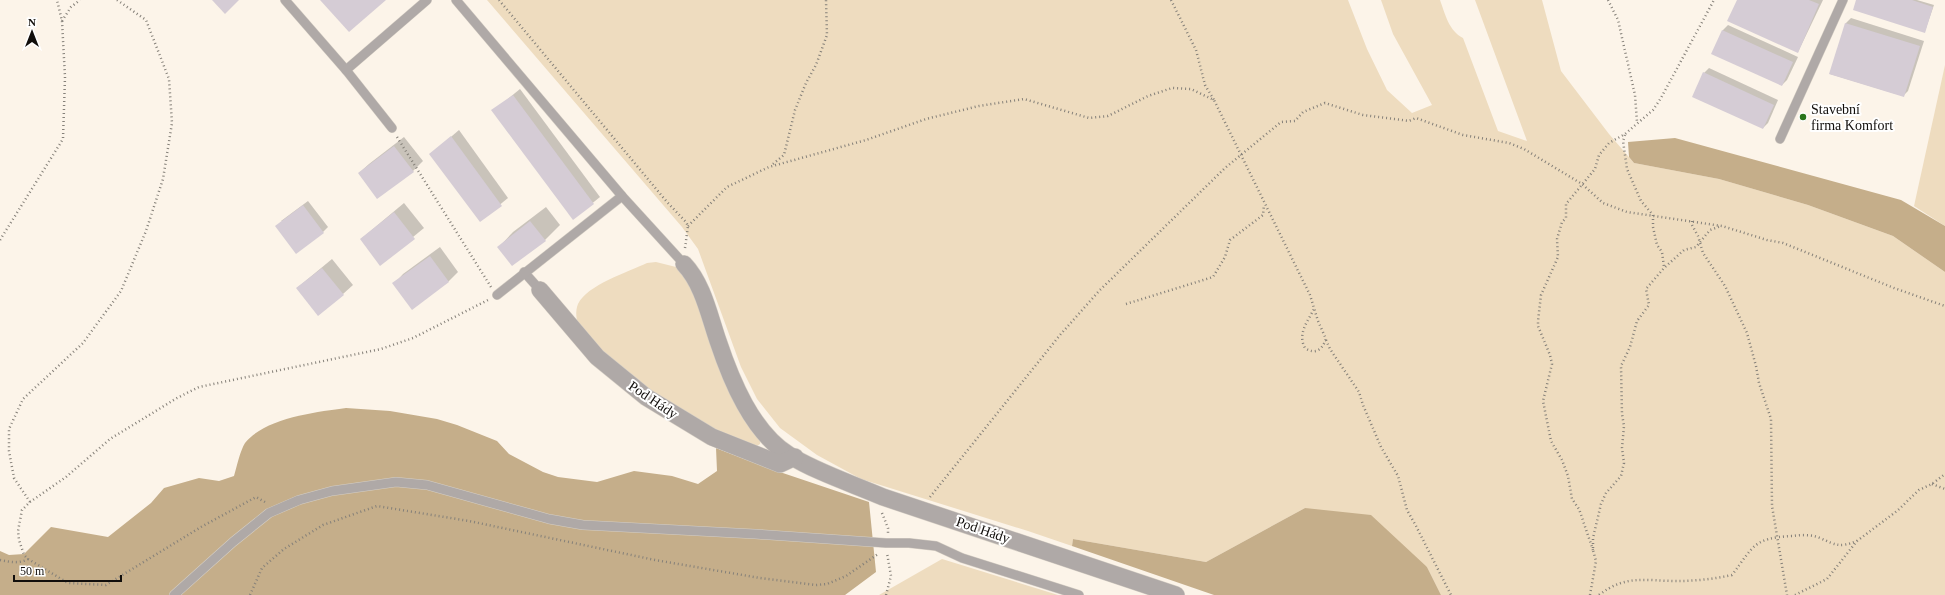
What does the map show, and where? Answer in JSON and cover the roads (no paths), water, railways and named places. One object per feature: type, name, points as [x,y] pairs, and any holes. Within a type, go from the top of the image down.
[{"type":"street","name":"Pod Hády","points":[[684,264],[698,284],[726,364],[746,406],[771,439],[789,455],[839,479],[883,497],[1176,595]]},
{"type":"street","name":"Pod Hády","points":[[540,290],[597,357],[646,397],[712,437],[750,453],[780,464],[795,457]]},
{"type":"lane","points":[[285,0],[346,70],[392,128]]},
{"type":"lane","points":[[346,70],[427,0]]},
{"type":"lane","points":[[456,0],[622,196],[684,264]]},
{"type":"lane","points":[[1780,139],[1844,0]]},
{"type":"lane","points":[[496,295],[622,196]]},
{"type":"lane","points":[[524,272],[540,290]]},
{"type":"lane","points":[[174,595],[233,542],[270,513],[299,500],[332,491],[396,482],[427,485],[549,520],[582,525],[755,534],[886,545],[909,543],[936,546],[962,558],[1079,595]]},
{"type":"place","name":"Stavební firma Komfort","points":[[1803,117]]}]
